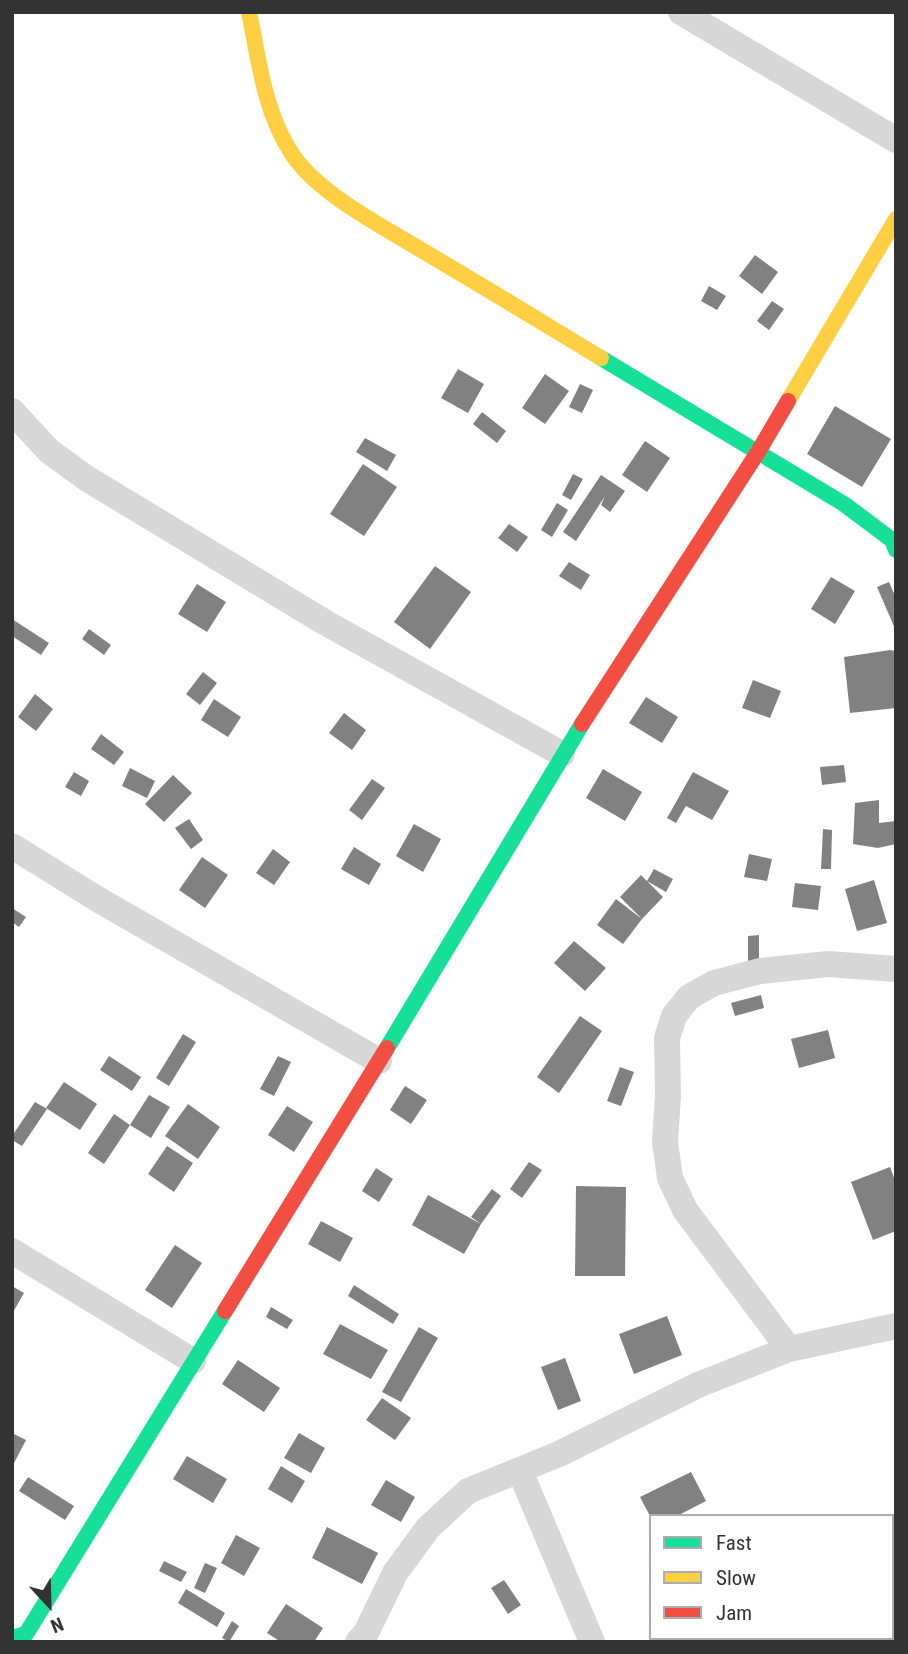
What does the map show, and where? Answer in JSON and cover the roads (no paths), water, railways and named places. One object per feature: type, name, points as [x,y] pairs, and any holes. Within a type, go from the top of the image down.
[{"type":"street","points":[[249,12],[272,116],[292,154],[352,208],[844,504],[894,543]]},
{"type":"street","points":[[681,12],[896,140]]},
{"type":"street","points":[[22,1638],[379,1061],[562,754],[758,453],[896,219]]},
{"type":"street","points":[[12,411],[49,451],[86,478],[326,623],[562,754]]},
{"type":"street","points":[[12,846],[99,900],[379,1061]]},
{"type":"street","points":[[789,1349],[685,1210],[670,1178],[665,1142],[668,1096],[667,1038],[674,1016],[689,997],[714,983],[760,971],[828,964],[896,969]]},
{"type":"street","points":[[12,1251],[193,1361]]},
{"type":"street","points":[[358,1642],[366,1633],[395,1573],[428,1528],[468,1492],[520,1471],[698,1385],[789,1349],[896,1326]]},
{"type":"street","points":[[520,1471],[592,1642]]}]
